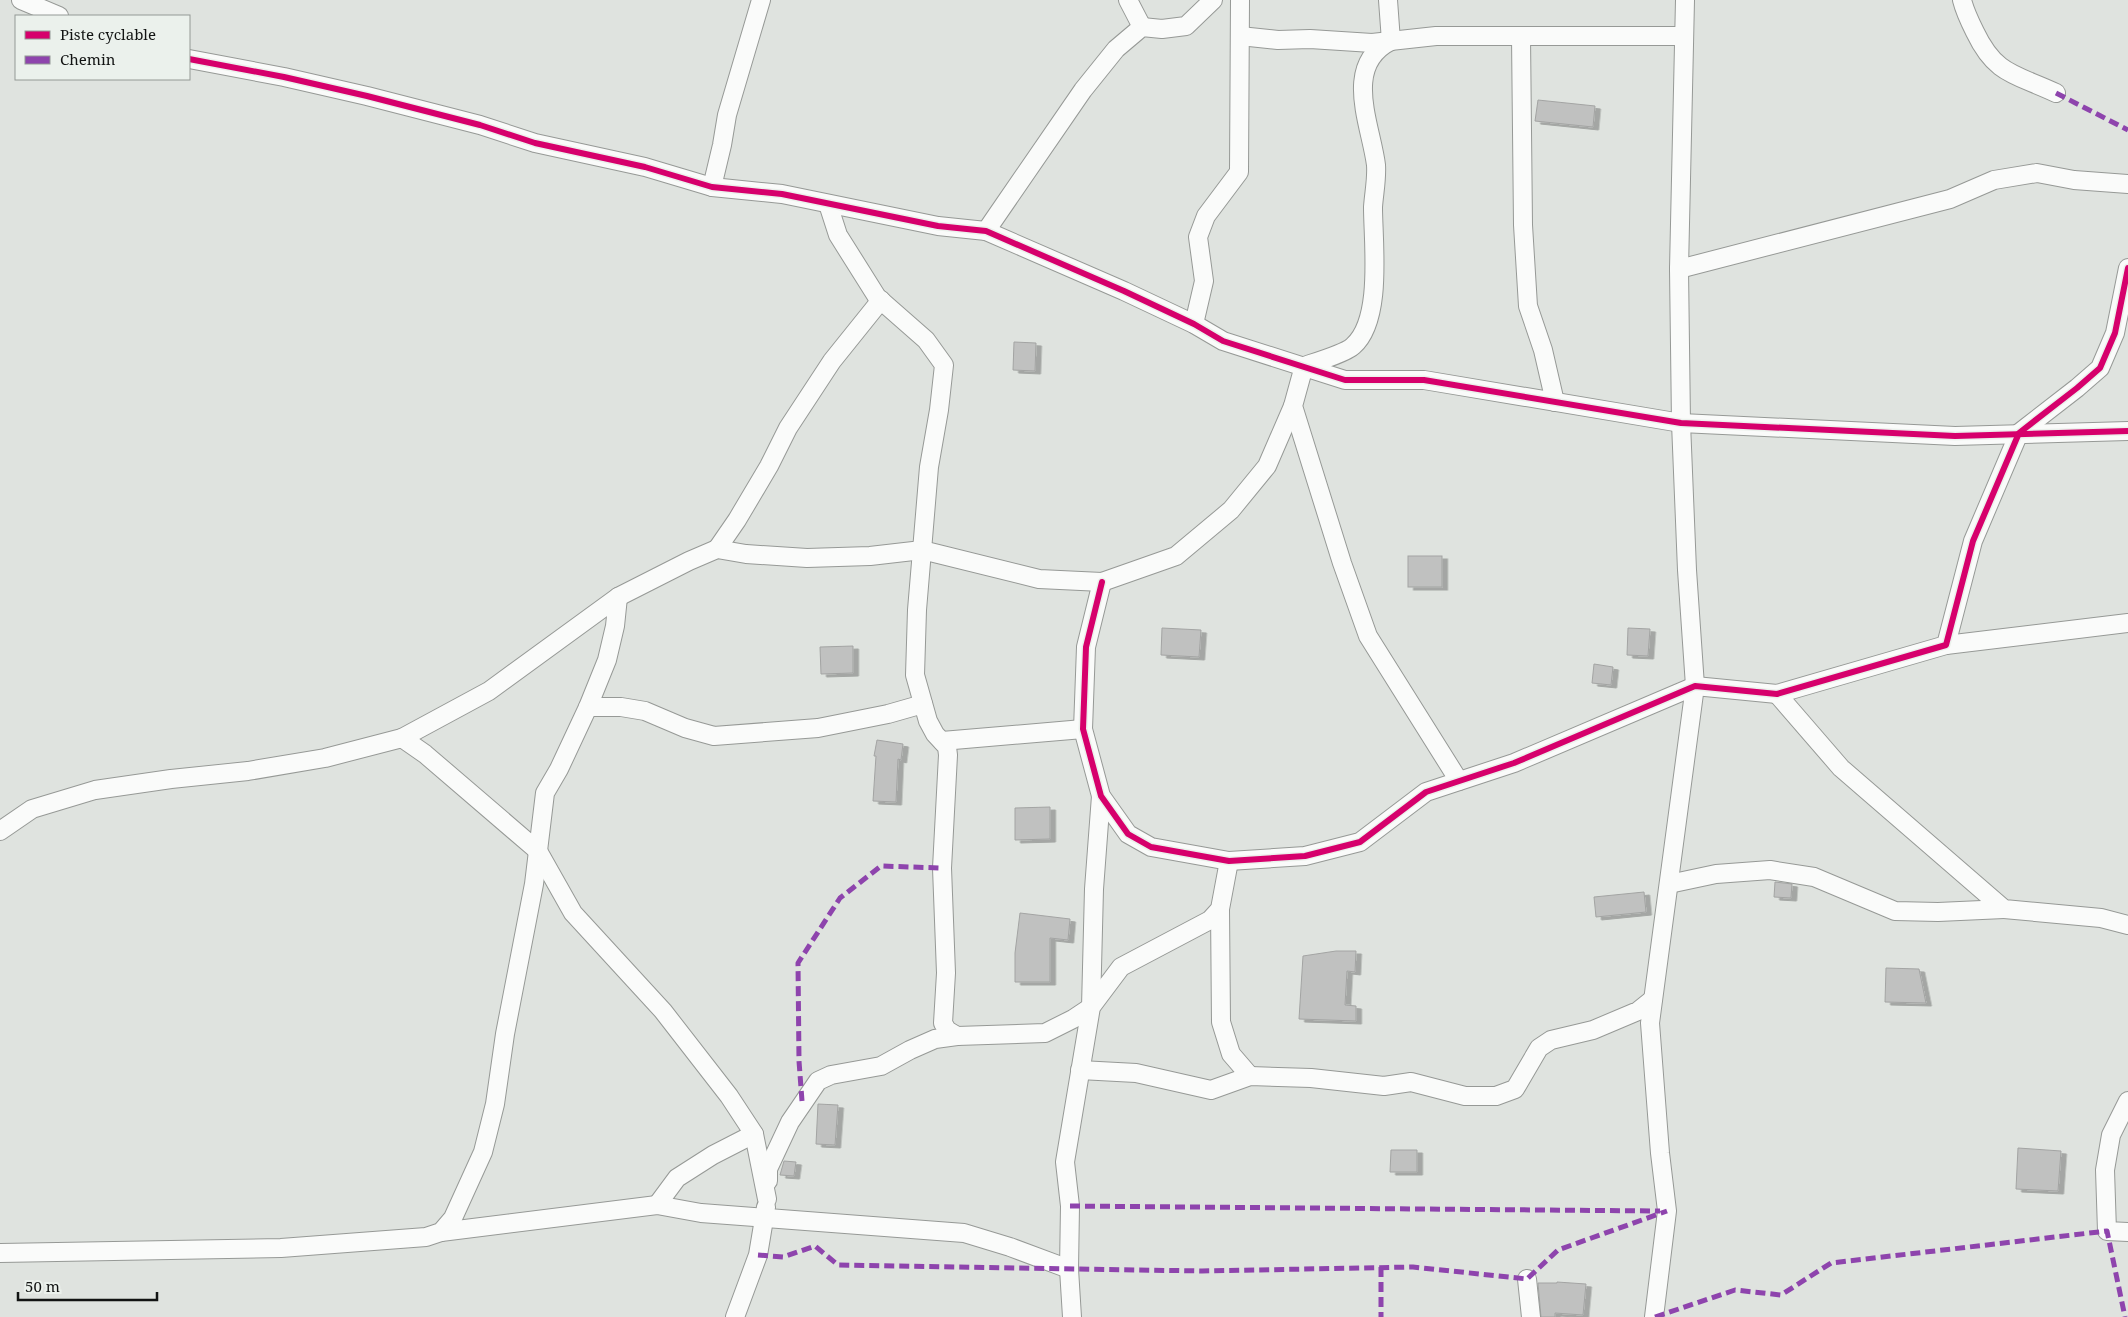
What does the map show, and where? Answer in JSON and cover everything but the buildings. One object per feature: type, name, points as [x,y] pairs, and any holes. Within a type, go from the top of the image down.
[{"type":"street","points":[[21,0],[57,15]]},
{"type":"street","points":[[712,187],[727,115],[761,0]]},
{"type":"street","points":[[1128,0],[1142,27]]},
{"type":"street","points":[[986,231],[1083,90],[1116,49],[1142,27],[1162,29],[1186,26],[1213,0]]},
{"type":"street","points":[[1194,324],[1204,281],[1198,237],[1206,216],[1239,172],[1240,0]]},
{"type":"street","points":[[1388,0],[1391,42]]},
{"type":"street","points":[[1654,1317],[1667,1211],[1660,1153],[1650,1023],[1695,686],[1687,570],[1681,423],[1679,269],[1685,0]]},
{"type":"street","points":[[1962,0],[1965,11],[1984,50],[1995,64],[2028,83],[2056,93]]},
{"type":"street","points":[[1240,36],[1278,40],[1310,39],[1372,43],[1436,36],[1684,36]]},
{"type":"street","points":[[1521,37],[1523,225],[1528,306],[1543,350],[1555,402]]},
{"type":"street","points":[[1304,366],[1353,347],[1364,334],[1373,299],[1376,262],[1373,208],[1376,166],[1362,81],[1369,59],[1380,46],[1391,42]]},
{"type":"street","points":[[190,59],[284,77],[367,96],[480,125],[535,142],[628,163],[712,187],[782,194],[938,226],[986,231],[1124,291],[1194,324],[1223,341],[1345,380],[1424,380],[1681,423],[1955,436],[2128,431]]},
{"type":"street","points":[[1679,269],[1950,199],[1994,180],[2037,173],[2074,180],[2128,184]]},
{"type":"street","points":[[828,204],[838,235],[881,300],[926,340],[944,365],[939,410],[929,467],[914,675],[928,721],[947,747],[942,868],[946,973],[943,1023],[947,1030],[957,1036]]},
{"type":"street","points":[[1946,645],[1973,541],[2019,433],[2078,388],[2100,368],[2115,334],[2128,268]]},
{"type":"street","points":[[0,831],[32,808],[94,790],[248,771],[325,758],[402,738],[489,691],[618,597],[717,549],[738,520],[788,428],[832,361],[881,300]]},
{"type":"street","points":[[717,549],[746,554],[807,558],[870,556],[922,550],[1039,579],[1102,582],[1176,556],[1231,510],[1267,466],[1293,406],[1304,366]]},
{"type":"street","points":[[1293,406],[1342,563],[1368,636],[1459,781]]},
{"type":"street","points":[[1072,1317],[1069,1269],[1070,1206],[1065,1162],[1091,1007],[1094,889],[1101,796],[1083,729],[1086,647],[1102,582]]},
{"type":"street","points":[[441,1232],[453,1218],[483,1152],[493,1114],[505,1034],[534,884],[544,792],[559,769],[588,707],[607,660],[615,626],[618,597]]},
{"type":"street","points":[[1101,796],[1128,834],[1151,847],[1229,862],[1305,856],[1360,842],[1426,792],[1514,763],[1695,686],[1777,694],[1946,645],[2128,623]]},
{"type":"street","points":[[1777,694],[1841,768],[2004,909]]},
{"type":"street","points":[[588,707],[621,707],[645,711],[685,728],[714,736],[818,728],[888,714],[923,704]]},
{"type":"street","points":[[942,741],[1083,729]]},
{"type":"street","points":[[402,738],[425,754],[538,851],[573,913],[663,1010],[729,1096],[754,1134],[767,1199]]},
{"type":"street","points":[[1229,862],[1220,909],[1220,1022],[1231,1054],[1250,1076]]},
{"type":"street","points":[[1669,884],[1716,874],[1770,870],[1814,876],[1895,911],[1938,912],[2004,909],[2102,918],[2128,925]]},
{"type":"street","points":[[734,1317],[758,1255],[767,1199],[768,1169],[790,1122],[818,1081],[831,1075],[882,1066],[910,1050],[935,1039],[957,1036],[1045,1033],[1073,1019],[1091,1007],[1121,967],[1210,920],[1220,909]]},
{"type":"street","points":[[1080,1070],[1136,1073],[1211,1090],[1250,1076],[1311,1078],[1384,1086],[1411,1082],[1465,1096],[1496,1096],[1515,1089],[1539,1048],[1551,1040],[1593,1030],[1638,1011],[1653,999]]},
{"type":"street","points":[[2128,1101],[2112,1134],[2105,1170],[2107,1231],[2128,1232]]},
{"type":"street","points":[[657,1205],[677,1178],[713,1155],[754,1134]]},
{"type":"street","points":[[0,1253],[281,1248],[426,1237],[441,1232],[657,1205],[701,1213],[964,1233],[1010,1247],[1069,1269]]},
{"type":"street","points":[[1527,1279],[1531,1317]]},
{"type":"marked path","points":[[2056,93],[2128,130]]},
{"type":"marked path","points":[[802,1101],[799,1061],[798,963],[840,898],[881,866],[942,868]]},
{"type":"marked path","points":[[1070,1206],[1660,1211]]},
{"type":"marked path","points":[[758,1255],[783,1257],[815,1246],[838,1265],[1202,1271],[1413,1267],[1527,1279],[1558,1250],[1667,1211]]},
{"type":"marked path","points":[[1655,1317],[1735,1290],[1781,1295],[1831,1263],[2107,1231],[2125,1317]]},
{"type":"marked path","points":[[1381,1267],[1381,1317]]},
{"type":"cycle path","points":[[190,59],[284,77],[367,96],[480,125],[535,143],[645,167],[712,187],[782,194],[938,226],[986,231],[1124,291],[1194,324],[1223,341],[1345,380],[1424,380],[1681,423],[1955,436],[2128,431]]},
{"type":"cycle path","points":[[1102,582],[1086,647],[1083,729],[1101,796],[1128,834],[1151,847],[1229,861],[1305,856],[1360,842],[1426,792],[1514,763],[1695,686],[1777,694],[1946,645],[1973,541],[2019,433],[2100,368],[2115,333],[2128,268]]}]
